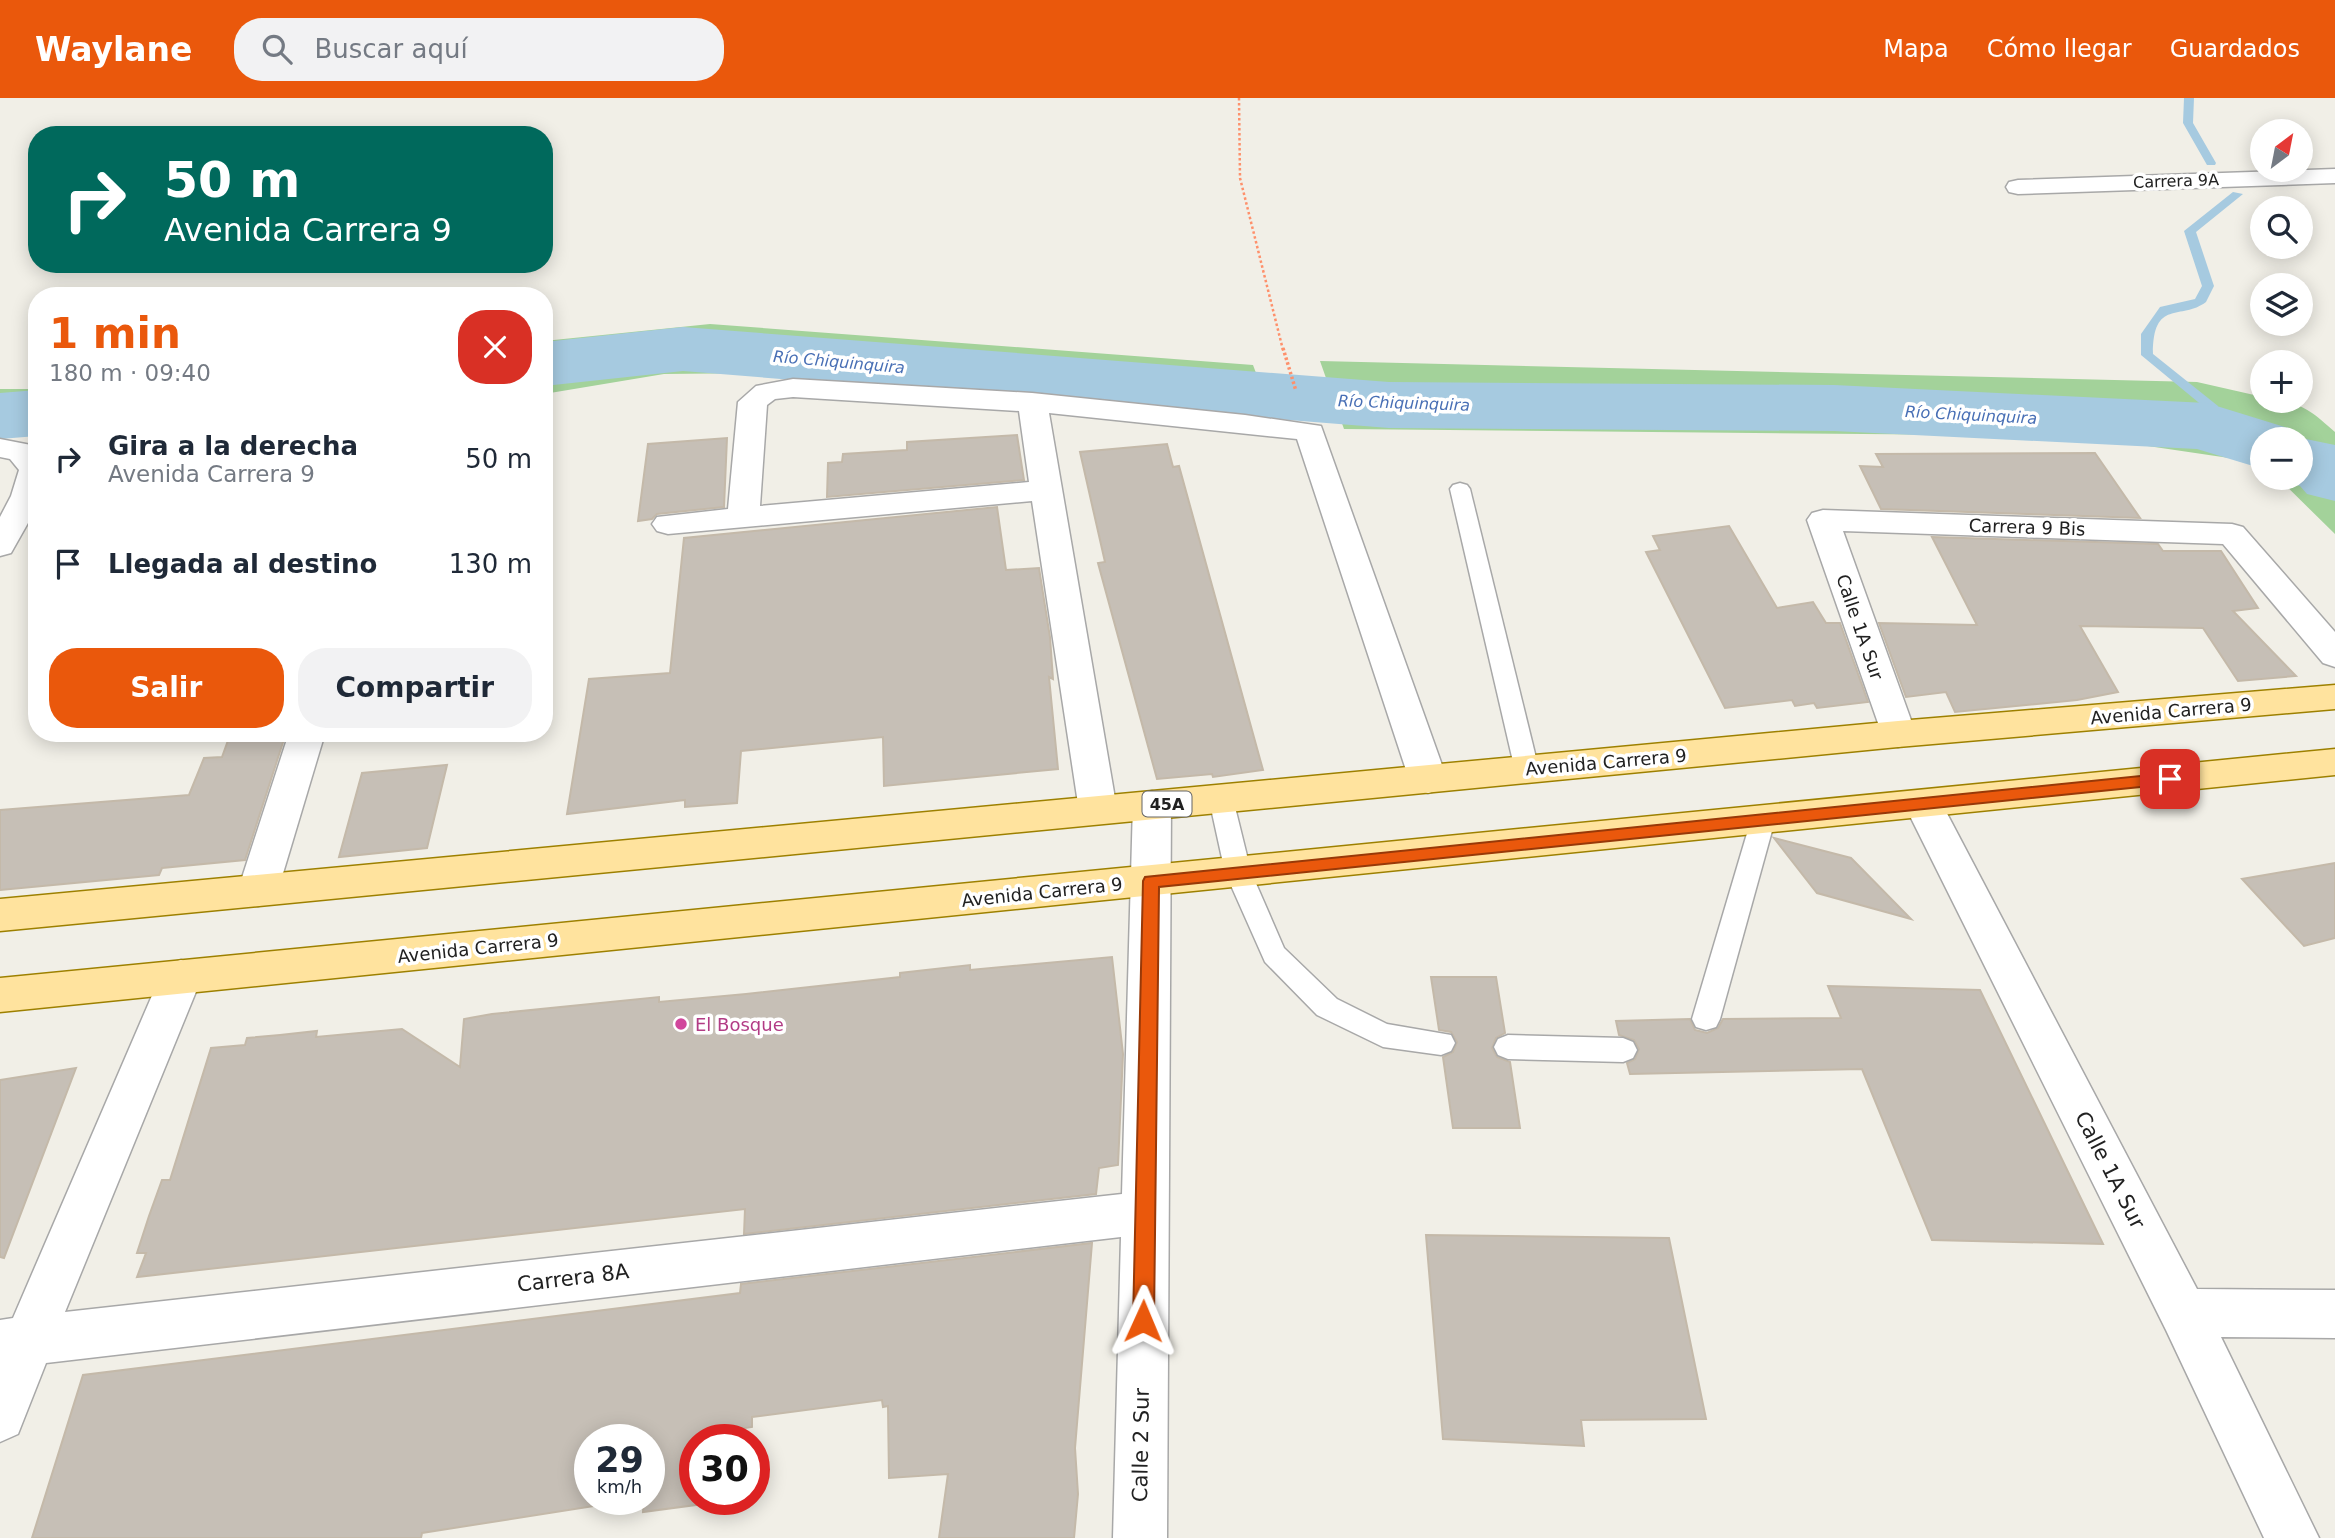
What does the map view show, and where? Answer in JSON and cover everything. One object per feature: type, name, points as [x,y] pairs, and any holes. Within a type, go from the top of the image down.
[{"type":"main road","name":"Avenida Carrera 9","points":[[0,915],[1898,734],[2335,697]]},
{"type":"main road","name":"Avenida Carrera 9","points":[[0,995],[2335,762]]},
{"type":"street","name":"Carrera 9A","points":[[2018,187],[2335,176]]},
{"type":"street","points":[[743,516],[754,402],[766,392],[793,388],[1032,402],[1148,412],[1310,432],[1428,779]]},
{"type":"street","points":[[1032,402],[1098,810]]},
{"type":"street","points":[[0,449],[20,451],[28,461]]},
{"type":"street","points":[[668,524],[1045,490]]},
{"type":"street","points":[[7,535],[28,493]]},
{"type":"street","name":"Carrera 9 Bis","points":[[1823,520],[2232,534],[2335,655]]},
{"type":"street","name":"Calle 1A Sur","points":[[1823,520],[1898,734]]},
{"type":"street","points":[[258,890],[304,742]]},
{"type":"street","name":"Calle 1A Sur","points":[[1923,804],[2183,1313],[2292,1538]]},
{"type":"street","name":"Calle 2 Sur","points":[[1139,1538],[1152,805]]},
{"type":"street","points":[[0,1416],[15,1342],[181,977]]},
{"type":"street","name":"Carrera 8A","points":[[15,1342],[1145,1213]]},
{"type":"street","points":[[2183,1313],[2335,1314]]},
{"type":"lane","points":[[1460,489],[1527,770]]},
{"type":"lane","points":[[1221,799],[1238,872],[1274,955],[1327,1007],[1383,1035],[1441,1043]]},
{"type":"lane","points":[[1706,1019],[1763,820]]},
{"type":"lane","points":[[1507,1047],[1623,1050]]},
{"type":"path","points":[[1239,98],[1240,177],[1284,354],[1296,391]]},
{"type":"green space","points":[[710,324],[1253,365],[1271,413],[772,373],[664,374],[553,392],[553,340]]},
{"type":"green space","points":[[1320,361],[2197,382],[2250,394],[2250,413],[2312,413],[2335,432],[2335,534],[2290,490],[2313,490],[2313,427],[2250,427],[2250,461],[2080,436],[1344,429]]},
{"type":"green space","points":[[0,389],[28,389],[28,434],[0,432]]},
{"type":"building","points":[[1017,435],[1024,480],[827,497],[828,463],[842,462],[843,454],[907,450],[907,442]]},
{"type":"building","points":[[727,438],[724,507],[657,514],[652,519],[638,521],[648,444]]},
{"type":"building","points":[[1167,444],[1173,467],[1179,466],[1263,770],[1213,777],[1212,774],[1157,779],[1098,563],[1105,562],[1080,452]]},
{"type":"building","points":[[2095,453],[2140,518],[1881,509],[1860,466],[1883,467],[1876,454]]},
{"type":"building","points":[[997,507],[1006,570],[1039,568],[1050,637],[1053,679],[1049,677],[1058,769],[884,786],[883,737],[741,751],[737,803],[685,807],[685,800],[567,814],[589,679],[670,673],[684,538]]},
{"type":"building","points":[[1729,526],[1777,608],[1813,602],[1826,623],[1840,623],[1868,702],[1817,708],[1814,703],[1795,706],[1792,700],[1725,708],[1646,552],[1660,550],[1653,536]]},
{"type":"building","points":[[1932,537],[2158,544],[2163,551],[2221,551],[2258,608],[2233,611],[2296,676],[2238,681],[2203,628],[2080,626],[2118,692],[2077,700],[1955,712],[1946,692],[1906,697],[1879,623],[1977,625]]},
{"type":"building","points":[[227,742],[283,742],[245,860],[162,868],[159,875],[0,890],[0,810],[189,795],[204,758],[222,757]]},
{"type":"building","points":[[447,765],[427,848],[339,857],[362,773]]},
{"type":"building","points":[[1774,838],[1851,858],[1911,919],[1817,893]]},
{"type":"building","points":[[2335,863],[2335,938],[2304,946],[2242,879]]},
{"type":"building","points":[[1112,957],[1123,1054],[1118,1165],[1099,1168],[1096,1194],[744,1234],[745,1209],[137,1277],[146,1253],[137,1253],[162,1180],[170,1180],[211,1048],[245,1045],[247,1038],[317,1031],[316,1037],[402,1029],[460,1067],[464,1019],[492,1014],[659,997],[659,1002],[746,994],[900,977],[900,973],[970,965],[970,970]]},
{"type":"building","points":[[1431,977],[1496,977],[1505,1033],[1496,1038],[1492,1048],[1497,1057],[1510,1062],[1520,1128],[1453,1128],[1443,1057],[1453,1052],[1457,1042],[1451,1032],[1439,1030]]},
{"type":"building","points":[[1828,986],[1980,990],[2103,1244],[1932,1240],[1862,1069],[1630,1074],[1627,1063],[1635,1059],[1639,1049],[1634,1040],[1619,1035],[1616,1021],[1690,1019],[1695,1030],[1707,1033],[1718,1028],[1723,1019],[1841,1018]]},
{"type":"building","points":[[76,1068],[4,1258],[0,1257],[0,1080]]},
{"type":"building","points":[[1426,1235],[1669,1238],[1706,1419],[1581,1420],[1584,1446],[1443,1439]]},
{"type":"building","points":[[1092,1243],[1075,1448],[1078,1494],[1074,1538],[939,1538],[948,1474],[889,1478],[888,1406],[883,1407],[882,1400],[752,1417],[752,1424],[679,1424],[679,1507],[665,1509],[665,1424],[574,1424],[574,1509],[422,1533],[421,1538],[32,1538],[83,1375],[740,1293],[741,1284]]},
{"type":"waterway","points":[[2189,98],[2188,123],[2211,163]]},
{"type":"waterway","points":[[2207,426],[2211,406],[2147,355],[2147,334],[2164,310],[2200,302],[2208,286],[2190,231],[2237,194]]},
{"type":"waterway","name":"Río Chiquinquira","points":[[553,363],[683,349],[1389,405],[1834,408],[2207,426],[2250,441]]},
{"type":"waterway","name":"Río Chiquinquira","points":[[0,416],[28,414]]},
{"type":"waterway","name":"Río Chiquinquira","points":[[2313,464],[2328,469],[2335,477]]},
{"type":"place","name":"El Bosque","points":[[681,1024]]},
{"type":"route","points":[[1143,1321],[1151,881],[2170,779]]}]
